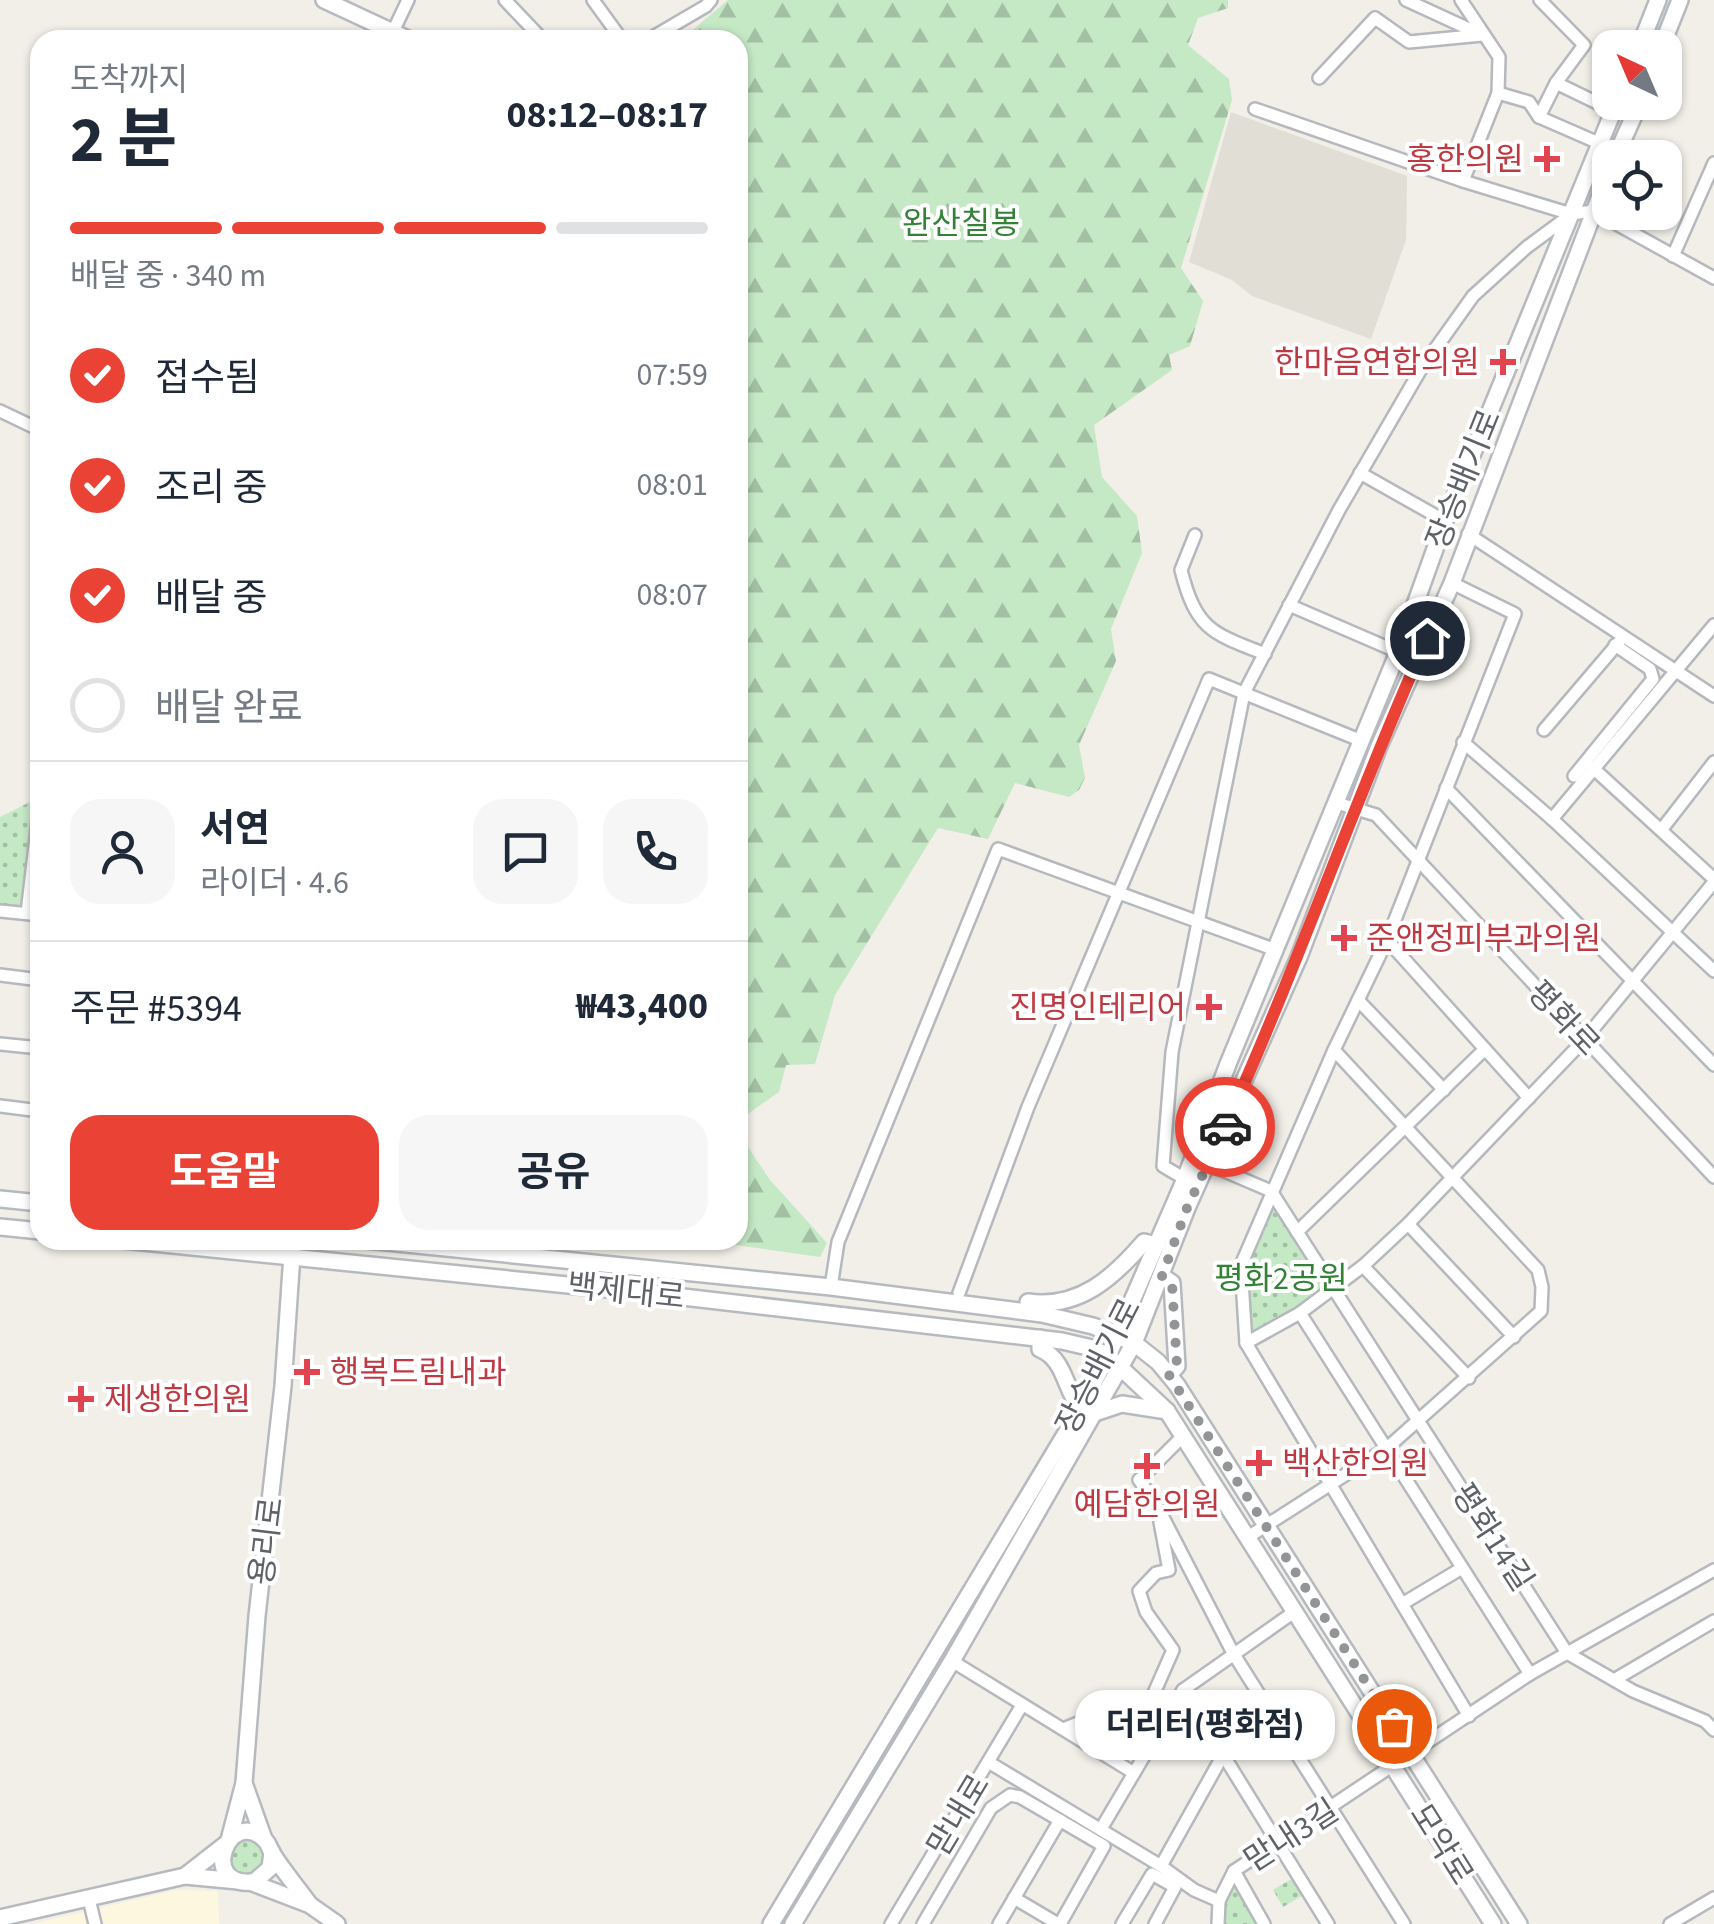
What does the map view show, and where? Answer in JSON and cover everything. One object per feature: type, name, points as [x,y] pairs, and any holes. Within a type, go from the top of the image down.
[{"type":"street","points":[[324,0],[380,30]]},
{"type":"street","points":[[394,30],[408,0]]},
{"type":"street","points":[[505,0],[534,30]]},
{"type":"street","points":[[593,0],[615,30]]},
{"type":"street","points":[[665,30],[711,0]]},
{"type":"street","points":[[1406,0],[1482,35]]},
{"type":"street","points":[[1461,0],[1498,57],[1498,93],[1463,181]]},
{"type":"street","points":[[1539,117],[1556,83],[1584,45],[1540,0]]},
{"type":"street","points":[[1646,30],[1658,0]]},
{"type":"street","points":[[1668,30],[1680,0]]},
{"type":"street","points":[[1319,78],[1375,18],[1409,42],[1482,35]]},
{"type":"street","points":[[1556,83],[1592,97]]},
{"type":"street","points":[[1498,93],[1530,102],[1539,117],[1592,140]]},
{"type":"street","points":[[1256,109],[1571,214],[1592,211]]},
{"type":"street","points":[[1672,256],[1714,163]]},
{"type":"street","name":"장승배기로","points":[[796,1923],[952,1661],[1087,1411],[1185,1179],[1398,652],[1445,521],[1592,165]]},
{"type":"street","points":[[1185,1179],[1163,1166],[1172,1052],[1244,693],[1360,473],[1421,369],[1473,296],[1571,214]]},
{"type":"street","name":"장승배기로","points":[[774,1918],[1087,1411],[1122,1369],[1270,1027],[1379,746],[1452,583],[1592,214]]},
{"type":"street","points":[[1626,230],[1714,278]]},
{"type":"street","points":[[0,412],[30,426]]},
{"type":"street","points":[[1360,473],[1445,521]]},
{"type":"street","points":[[1468,534],[1714,696]]},
{"type":"street","points":[[1194,535],[1180,570],[1195,613],[1211,630],[1265,654]]},
{"type":"street","points":[[1452,583],[1515,614],[1387,940],[1334,1050],[1240,1266],[1246,1343],[1469,1716]]},
{"type":"street","points":[[1289,605],[1398,652]]},
{"type":"street","points":[[1552,819],[1714,625]]},
{"type":"street","points":[[1544,730],[1624,634]]},
{"type":"street","points":[[1574,776],[1653,680],[1650,669],[1615,646]]},
{"type":"street","points":[[960,1292],[1028,1107],[1209,680],[1362,741]]},
{"type":"street","points":[[1463,742],[1552,819],[1714,971]]},
{"type":"street","points":[[1662,829],[1714,762]]},
{"type":"street","points":[[1246,1343],[1300,1313],[1363,1266],[1408,1224],[1584,1040],[1714,881],[1593,768]]},
{"type":"street","points":[[1446,788],[1714,1065]]},
{"type":"street","name":"평화로","points":[[1337,803],[1376,815],[1714,1177]]},
{"type":"street","points":[[831,1286],[838,1242],[998,850],[1276,950]]},
{"type":"street","points":[[0,911],[30,914]]},
{"type":"street","points":[[1387,940],[1529,1098]]},
{"type":"street","points":[[0,975],[30,979]]},
{"type":"street","points":[[1358,1000],[1444,1090]]},
{"type":"street","points":[[0,1044],[30,1047]]},
{"type":"street","points":[[1296,1232],[1485,1049]]},
{"type":"street","points":[[1248,1537],[1387,1448],[1541,1311],[1538,1270],[1334,1050]]},
{"type":"street","points":[[0,1106],[30,1110]]},
{"type":"street","points":[[1208,1164],[1271,1191]]},
{"type":"street","name":"평화14길","points":[[1271,1191],[1567,1653]]},
{"type":"street","points":[[0,1199],[30,1202]]},
{"type":"street","points":[[1408,1224],[1514,1337]]},
{"type":"street","points":[[0,1227],[30,1230]]},
{"type":"street","points":[[922,1298],[927,1289],[1047,1305],[1086,1292],[1113,1277],[1144,1242],[1157,1246]]},
{"type":"street","name":"백제대로","points":[[216,1250],[657,1294],[1040,1338],[1092,1348],[1122,1369]]},
{"type":"street","name":"용리로","points":[[227,1842],[244,1783],[257,1616],[284,1386],[292,1250]]},
{"type":"street","name":"백제대로","points":[[524,1250],[1042,1314],[1118,1334],[1134,1343]]},
{"type":"street","points":[[1363,1266],[1469,1378]]},
{"type":"street","points":[[1162,1276],[1172,1283],[1177,1366],[1169,1375]]},
{"type":"street","name":"평화14길","points":[[1300,1313],[1530,1674]]},
{"type":"street","points":[[1040,1338],[1040,1349],[1047,1350],[1087,1411],[1122,1404],[1167,1410]]},
{"type":"street","name":"모악로","points":[[1134,1343],[1169,1375],[1519,1924]]},
{"type":"street","name":"모악로","points":[[1122,1369],[1167,1410],[1493,1924]]},
{"type":"street","points":[[1183,1436],[1139,1480],[1158,1508],[1233,1653],[1404,1924]]},
{"type":"street","points":[[1147,1709],[1173,1650],[1146,1612],[1139,1591],[1156,1574],[1168,1570],[1158,1508]]},
{"type":"street","points":[[1402,1604],[1462,1568]]},
{"type":"street","points":[[1394,1767],[1530,1674],[1714,1570]]},
{"type":"street","points":[[1101,1829],[1183,1690],[1294,1612]]},
{"type":"street","points":[[1614,1680],[1714,1621]]},
{"type":"street","points":[[1567,1653],[1614,1680],[1711,1720]]},
{"type":"street","points":[[952,1661],[1134,1773]]},
{"type":"street","points":[[1183,1690],[1328,1924]]},
{"type":"street","name":"맏내로","points":[[891,1924],[1022,1704]]},
{"type":"street","points":[[1063,1730],[1125,1704],[1147,1709],[1165,1720]]},
{"type":"street","points":[[1161,1866],[1223,1755]]},
{"type":"street","points":[[990,1762],[1194,1890],[1218,1901]]},
{"type":"street","name":"맏내3길","points":[[1218,1924],[1218,1901],[1234,1872],[1394,1767]]},
{"type":"street","points":[[0,1918],[184,1876],[244,1881],[266,1874],[268,1845],[244,1783]]},
{"type":"street","points":[[923,1924],[1000,1799],[1020,1797],[1104,1846],[1059,1924],[1014,1898]]},
{"type":"street","points":[[999,1924],[1060,1820]]},
{"type":"street","points":[[184,1876],[242,1833],[256,1834],[310,1905]]},
{"type":"street","points":[[227,1842],[222,1856],[224,1869],[244,1881],[310,1905],[337,1924]]},
{"type":"street","points":[[1234,1872],[1264,1924]]},
{"type":"street","points":[[1122,1924],[1152,1874],[1175,1888],[1154,1924]]},
{"type":"street","points":[[1670,1924],[1714,1898]]},
{"type":"street","points":[[89,1899],[94,1924]]},
{"type":"street","points":[[774,1918],[796,1923]]},
{"type":"shaded area","points":[[1231,112],[1407,176],[1406,240],[1371,339],[1252,296],[1232,280],[1189,262]]},
{"type":"shaded area","points":[[176,1890],[218,1891],[219,1924],[32,1924]]},
{"type":"green space","name":"완산칠봉","points":[[728,0],[1228,0],[1228,8],[1198,18],[1188,45],[1229,79],[1232,100],[1181,268],[1203,301],[1190,346],[1169,355],[1172,370],[1094,425],[1102,477],[1137,516],[1142,553],[1111,629],[1116,661],[1079,745],[1085,778],[1079,790],[1069,797],[1015,783],[988,839],[938,828],[835,995],[815,1064],[786,1065],[779,1092],[748,1114],[748,30],[693,30]]},
{"type":"green space","points":[[30,802],[27,913],[0,911],[0,817]]},
{"type":"green space","points":[[748,1147],[770,1180],[827,1243],[820,1257],[748,1247]]},
{"type":"green space","name":"평화2공원","points":[[1271,1191],[1333,1288],[1246,1343],[1241,1265]]},
{"type":"green space","points":[[249,1837],[265,1849],[263,1869],[247,1877],[231,1869],[228,1851],[235,1841]]},
{"type":"green space","points":[[1234,1871],[1264,1924],[1218,1924]]},
{"type":"green space","points":[[1298,1875],[1308,1892],[1283,1907],[1273,1890]]},
{"type":"way so far","points":[[1225,1127],[1187,1208],[1162,1276],[1172,1283],[1177,1366],[1169,1375],[1394,1726]]},
{"type":"place","name":"홍한의원","points":[[1547,159]]},
{"type":"place","name":"한마음연합의원","points":[[1503,362]]},
{"type":"place","name":"준앤정피부과의원","points":[[1344,938]]},
{"type":"place","name":"진명인테리어","points":[[1209,1007]]},
{"type":"place","name":"행복드림내과","points":[[307,1372]]},
{"type":"place","name":"제생한의원","points":[[81,1399]]},
{"type":"place","name":"백산한의원","points":[[1259,1463]]},
{"type":"place","name":"예담한의원","points":[[1147,1466]]},
{"type":"place","name":"더리터(평화점)","points":[[1394,1726]]},
{"type":"route","points":[[1225,1127],[1270,1027],[1379,746],[1427,638]]}]
